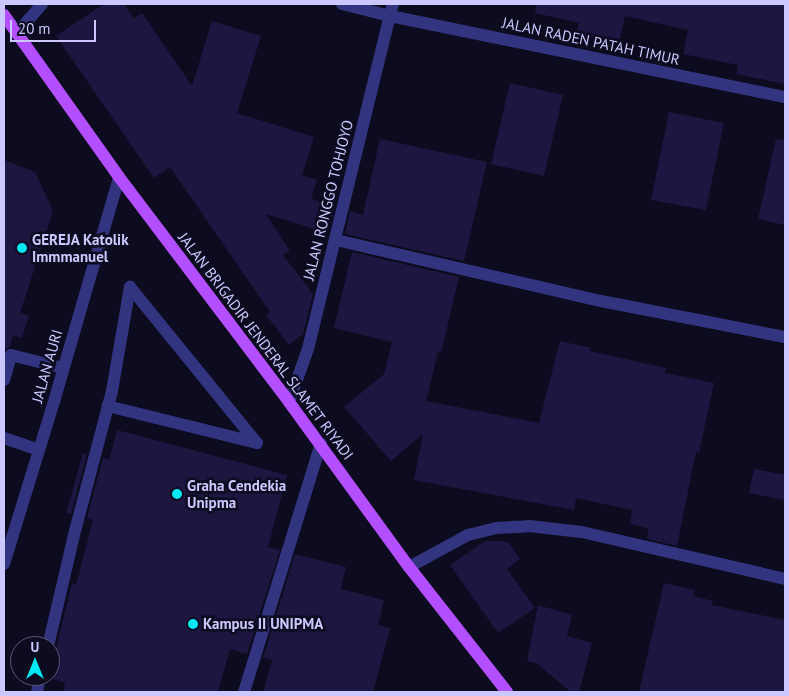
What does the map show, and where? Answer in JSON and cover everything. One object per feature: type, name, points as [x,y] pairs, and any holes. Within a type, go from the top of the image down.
[{"type":"main road","name":"JALAN BRIGADIR JENDERAL SLAMET RIYADI","points":[[4,15],[118,177],[321,444],[409,567],[507,692]]},
{"type":"street","points":[[17,33],[42,4]]},
{"type":"street","name":"JALAN RADEN PATAH TIMUR","points":[[342,4],[392,10],[785,97]]},
{"type":"street","name":"JALAN RONGGO TOHJOYO","points":[[289,402],[308,349],[392,10]]},
{"type":"street","name":"JALAN AURI","points":[[4,564],[118,177]]},
{"type":"street","points":[[336,240],[601,301],[785,337]]},
{"type":"street","points":[[50,636],[74,531],[108,406],[130,287],[257,443],[108,406]]},
{"type":"street","points":[[4,380],[12,354],[63,368]]},
{"type":"street","points":[[4,438],[39,450]]},
{"type":"street","points":[[244,692],[321,444]]},
{"type":"street","points":[[409,567],[468,535],[496,528],[529,526],[582,532],[785,579]]},
{"type":"building","points":[[104,4],[124,4],[134,19],[142,13],[192,86],[212,21],[261,36],[237,113],[314,137],[302,175],[317,180],[311,199],[335,207],[328,233],[266,214],[290,251],[283,255],[313,294],[303,334],[289,345],[266,315],[270,312],[170,167],[154,178],[56,36]]},
{"type":"building","points":[[536,4],[785,4],[785,84],[736,74],[738,65],[683,54],[688,30],[625,16],[619,44],[576,34],[579,23],[535,13]]},
{"type":"building","points":[[510,83],[563,95],[544,176],[491,164]]},
{"type":"building","points":[[669,112],[724,123],[706,210],[651,200]]},
{"type":"building","points":[[380,139],[487,162],[464,261],[345,234],[350,211],[363,215]]},
{"type":"building","points":[[776,139],[785,140],[785,225],[758,219]]},
{"type":"building","name":"GEREJA Katolik Immmanuel","points":[[4,160],[35,172],[53,211],[20,313],[29,316],[22,338],[13,335],[10,347],[6,349],[4,348]]},
{"type":"building","points":[[352,252],[459,277],[441,353],[438,352],[426,401],[539,423],[560,341],[591,348],[590,351],[666,368],[665,373],[714,383],[699,453],[696,452],[677,546],[647,539],[648,528],[630,524],[632,510],[576,498],[574,510],[414,480],[423,434],[391,461],[344,407],[384,374],[392,342],[334,328]]},
{"type":"building","points":[[117,430],[287,475],[268,547],[280,550],[247,654],[230,649],[218,692],[63,692],[65,683],[60,681],[59,636],[72,583],[76,584],[93,520],[87,518],[103,458],[109,460]]},
{"type":"building","points":[[83,453],[87,454],[71,514],[66,513]]},
{"type":"building","points":[[754,469],[785,475],[785,500],[749,493]]},
{"type":"building","points":[[485,541],[509,543],[520,559],[507,569],[535,608],[498,633],[450,565]]},
{"type":"building","points":[[295,554],[346,567],[341,589],[384,600],[378,625],[390,628],[373,692],[263,692],[272,660],[263,658]]},
{"type":"building","points":[[664,583],[695,590],[693,596],[713,601],[712,605],[785,620],[785,692],[639,692]]},
{"type":"building","points":[[538,605],[572,615],[567,636],[592,643],[579,692],[571,692],[536,663],[527,661]]},
{"type":"place","name":"GEREJA Katolik Immmanuel","points":[[22,248]]},
{"type":"place","name":"Graha Cendekia Unipma","points":[[177,494]]},
{"type":"place","name":"Kampus II UNIPMA","points":[[193,624]]}]
